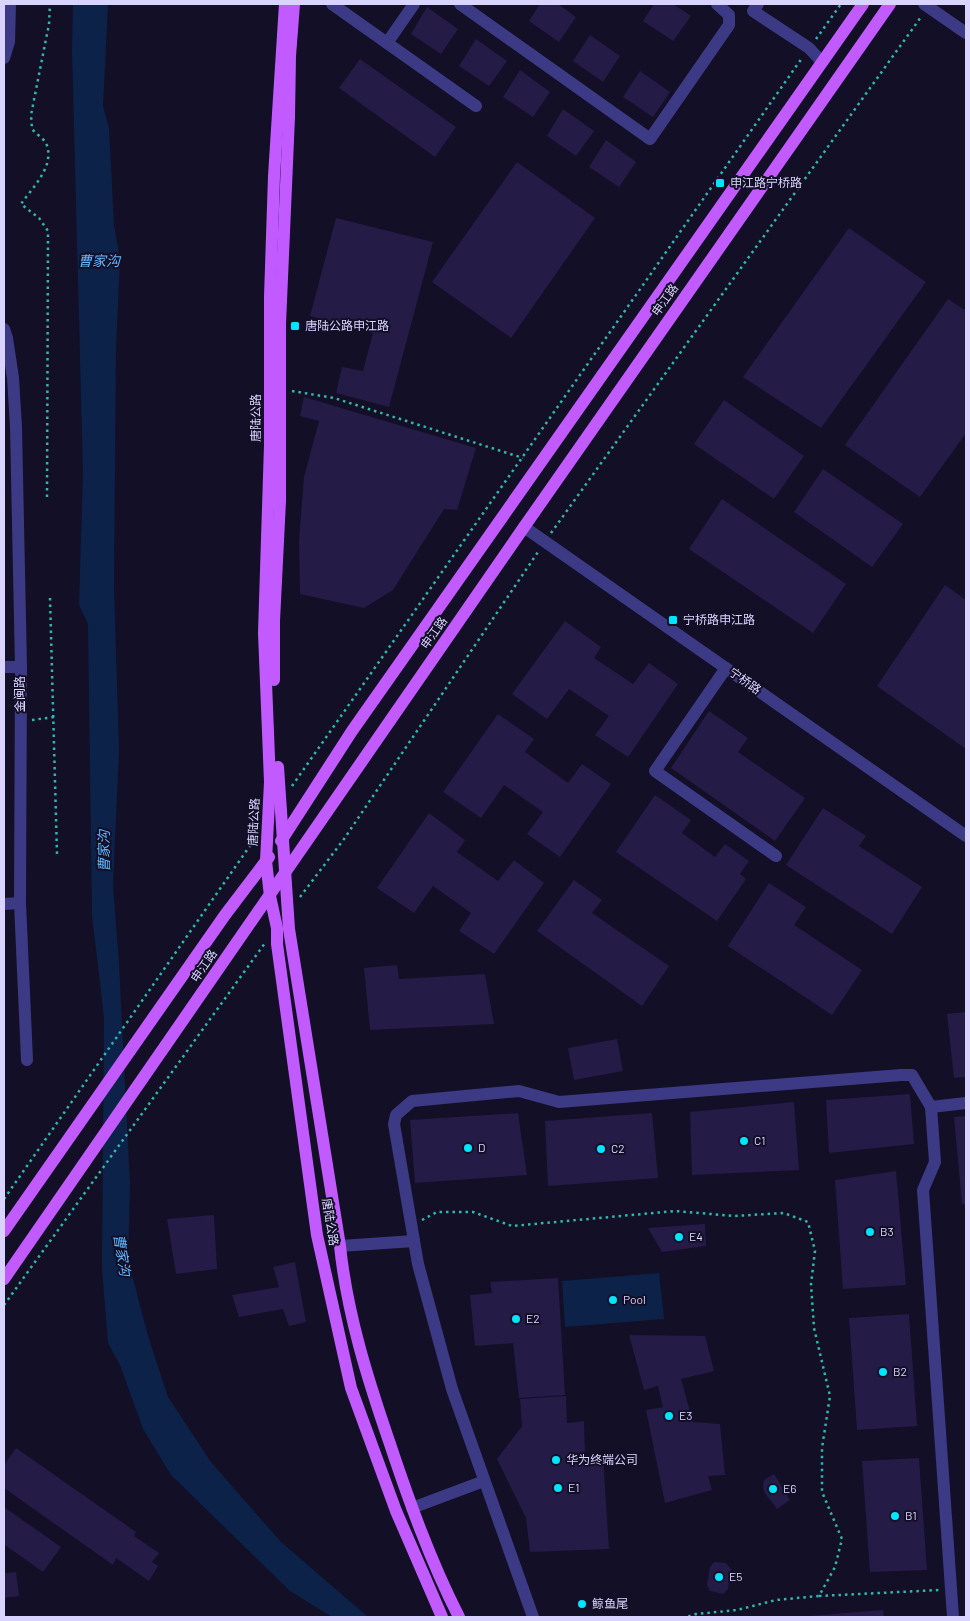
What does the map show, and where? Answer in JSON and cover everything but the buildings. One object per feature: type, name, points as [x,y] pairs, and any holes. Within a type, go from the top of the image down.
[{"type":"main road","name":"唐陆公路","points":[[285,4],[274,176],[270,297],[270,445],[264,633],[270,782],[266,861],[270,896],[277,928],[277,944],[317,1236],[351,1388],[396,1511],[442,1617]]},
{"type":"main road","name":"唐陆公路","points":[[294,4],[290,56],[280,324],[280,501],[274,621],[274,690],[281,840],[289,913],[289,930],[340,1246],[344,1286],[361,1359],[412,1508],[438,1575],[459,1617]]},
{"type":"main road","name":"申江路","points":[[4,1231],[211,936],[281,840],[352,731],[863,4]]},
{"type":"main road","name":"申江路","points":[[4,1279],[214,978],[524,527],[890,4]]},
{"type":"street","points":[[4,58],[9,42],[10,4]]},
{"type":"street","points":[[332,4],[476,106]]},
{"type":"street","points":[[387,43],[414,4]]},
{"type":"street","points":[[460,4],[650,139],[729,25],[729,15],[717,4]]},
{"type":"street","points":[[758,4],[753,11],[809,48],[822,62]]},
{"type":"street","points":[[926,5],[966,33]]},
{"type":"street","name":"金闽路","points":[[4,329],[13,378],[16,427],[21,667],[20,903],[27,1060]]},
{"type":"street","name":"宁桥路","points":[[524,527],[966,836]]},
{"type":"street","points":[[4,667],[21,667]]},
{"type":"street","points":[[726,668],[655,771],[776,856]]},
{"type":"street","points":[[4,904],[20,903]]},
{"type":"street","points":[[533,1617],[452,1389],[418,1264],[394,1124],[396,1114],[412,1101],[519,1092],[559,1102],[912,1075],[931,1107],[935,1162],[923,1190],[953,1617]]},
{"type":"street","points":[[931,1107],[966,1103]]},
{"type":"street","points":[[340,1246],[414,1241]]},
{"type":"street","points":[[412,1508],[484,1481]]},
{"type":"path","points":[[47,497],[48,231],[38,218],[21,204],[48,164],[48,152],[45,141],[32,129],[31,114],[49,24],[50,4]]},
{"type":"path","points":[[280,804],[841,4]]},
{"type":"path","points":[[289,913],[349,832],[545,541],[926,5]]},
{"type":"path","points":[[281,389],[334,398],[523,458]]},
{"type":"path","points":[[50,598],[57,854]]},
{"type":"path","points":[[20,721],[54,717]]},
{"type":"path","points":[[4,1199],[201,914],[269,820]]},
{"type":"path","points":[[4,1305],[277,928]]},
{"type":"path","points":[[411,1225],[437,1212],[473,1212],[512,1226],[675,1211],[734,1216],[784,1213],[808,1222],[815,1251],[811,1284],[814,1328],[830,1396],[822,1448],[822,1492],[842,1540],[836,1567],[819,1596]]},
{"type":"path","points":[[687,1617],[696,1614],[738,1610],[776,1600],[933,1589],[951,1592]]},
{"type":"water","name":"曹家沟","points":[[73,4],[108,4],[103,106],[109,128],[114,225],[120,259],[116,347],[114,585],[119,750],[113,886],[119,964],[130,1184],[128,1259],[148,1336],[168,1397],[211,1462],[281,1542],[368,1617],[332,1617],[290,1591],[171,1475],[143,1429],[120,1365],[108,1343],[102,1270],[104,1017],[92,916],[88,624],[79,605],[83,473],[72,51]]},
{"type":"water","name":"Pool","points":[[659,1273],[664,1319],[565,1327],[562,1281]]},
{"type":"place","name":"申江路宁桥路","points":[[720,183]]},
{"type":"place","name":"唐陆公路申江路","points":[[295,326]]},
{"type":"place","name":"宁桥路申江路","points":[[673,620]]},
{"type":"place","name":"C1","points":[[744,1141]]},
{"type":"place","name":"D","points":[[468,1148]]},
{"type":"place","name":"C2","points":[[601,1149]]},
{"type":"place","name":"B3","points":[[870,1232]]},
{"type":"place","name":"E4","points":[[679,1237]]},
{"type":"place","name":"Pool","points":[[613,1300]]},
{"type":"place","name":"E2","points":[[516,1319]]},
{"type":"place","name":"B2","points":[[883,1372]]},
{"type":"place","name":"E3","points":[[669,1416]]},
{"type":"place","name":"华为终端公司","points":[[556,1460]]},
{"type":"place","name":"E1","points":[[558,1488]]},
{"type":"place","name":"E6","points":[[773,1489]]},
{"type":"place","name":"B1","points":[[895,1516]]},
{"type":"place","name":"E5","points":[[719,1577]]},
{"type":"place","name":"鲸鱼尾","points":[[582,1604]]}]
